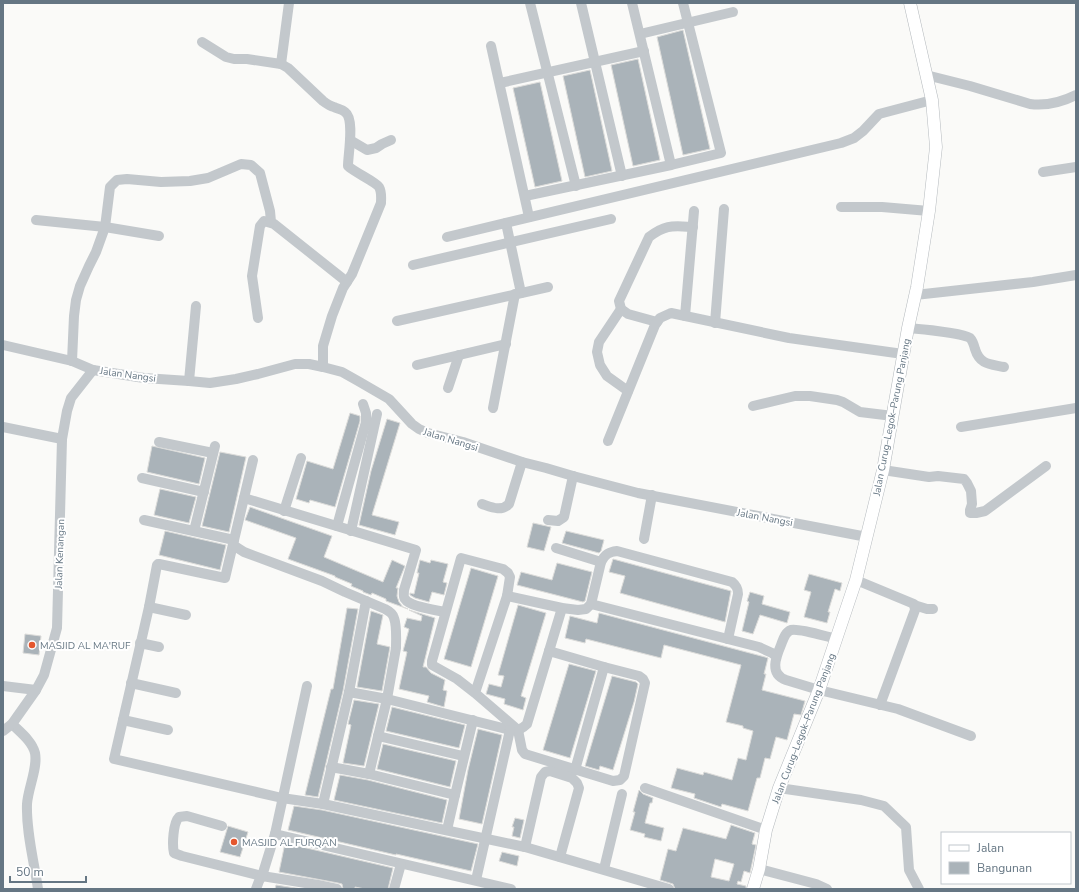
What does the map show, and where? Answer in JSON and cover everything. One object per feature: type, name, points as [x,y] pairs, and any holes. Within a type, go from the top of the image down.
[{"type":"main road","name":"Jalan Curug–Legok–Parung Panjang","points":[[753,889],[766,830],[778,788],[819,690],[856,580],[883,470],[915,295],[929,211],[936,146],[932,100],[910,3]]},
{"type":"street","points":[[281,64],[289,3]]},
{"type":"street","points":[[530,3],[576,186]]},
{"type":"street","points":[[581,3],[622,176]]},
{"type":"street","points":[[632,3],[671,166]]},
{"type":"street","points":[[525,196],[671,166],[721,153],[683,3]]},
{"type":"street","points":[[640,34],[733,12]]},
{"type":"street","points":[[202,42],[226,57],[281,64],[288,68],[323,101],[330,106],[341,109],[348,114],[351,126],[348,166],[353,171],[378,185],[381,191],[381,203],[360,256],[332,316],[325,337],[323,346],[323,367]]},
{"type":"street","points":[[492,46],[529,217]]},
{"type":"street","points":[[500,83],[644,51]]},
{"type":"street","points":[[926,75],[970,86],[1030,104],[1040,105],[1057,102],[1076,95]]},
{"type":"street","points":[[447,237],[841,143],[854,138],[864,131],[879,114],[932,100]]},
{"type":"street","points":[[350,140],[367,150],[376,148],[391,140]]},
{"type":"street","points":[[72,361],[76,300],[80,286],[96,252],[105,227],[110,187],[117,180],[127,179],[160,182],[190,181],[208,178],[241,164],[251,165],[260,173],[270,211],[271,222]]},
{"type":"street","points":[[1044,172],[1076,167]]},
{"type":"street","points":[[841,207],[882,207],[929,211]]},
{"type":"street","points":[[715,323],[724,209]]},
{"type":"street","points":[[685,316],[694,210]]},
{"type":"street","points":[[413,265],[611,219]]},
{"type":"street","points":[[36,220],[105,227],[159,236]]},
{"type":"street","points":[[258,318],[252,276],[260,226],[264,221],[271,222],[347,282]]},
{"type":"street","points":[[493,408],[518,294],[506,223]]},
{"type":"street","points":[[657,322],[628,314],[621,308],[619,301],[649,237],[658,230],[668,226],[693,227]]},
{"type":"street","points":[[915,295],[1033,282],[1076,275]]},
{"type":"street","points":[[397,322],[548,287]]},
{"type":"street","points":[[189,381],[196,306]]},
{"type":"street","points":[[621,308],[599,342],[597,352],[600,365],[607,376],[628,391]]},
{"type":"street","points":[[608,441],[655,325],[664,315],[671,313],[789,338],[903,354]]},
{"type":"street","points":[[908,328],[968,337],[973,341],[977,356],[982,361],[1004,367]]},
{"type":"street","name":"Jalan Nangsi","points":[[3,344],[72,361],[93,370],[144,378],[210,383],[236,379],[295,364],[309,364],[323,367],[342,372],[389,399],[412,424],[428,433],[463,442],[522,462],[638,493],[867,537]]},
{"type":"street","points":[[417,365],[506,344]]},
{"type":"street","points":[[448,388],[458,355]]},
{"type":"street","name":"Jalan Kenangan","points":[[3,731],[12,724],[36,690],[44,675],[57,628],[62,439],[67,410],[71,398],[93,370]]},
{"type":"street","points":[[752,406],[795,396],[810,396],[837,400],[860,412],[893,416]]},
{"type":"street","points":[[344,529],[366,422],[366,413],[363,404]]},
{"type":"street","points":[[961,427],[1076,408]]},
{"type":"street","points":[[344,529],[377,414]]},
{"type":"street","points":[[3,427],[62,439]]},
{"type":"street","points":[[159,442],[214,450],[194,531]]},
{"type":"street","points":[[284,510],[301,458]]},
{"type":"street","points":[[253,460],[225,578],[158,564],[114,759],[282,798],[323,804],[525,847],[669,889]]},
{"type":"street","points":[[482,504],[499,509],[505,508],[509,504],[522,462]]},
{"type":"street","points":[[883,470],[928,477],[938,476],[964,479],[971,491],[972,504],[969,512],[972,514],[985,510],[1046,466]]},
{"type":"street","points":[[548,520],[558,521],[564,517],[573,476]]},
{"type":"street","points":[[142,478],[204,492]]},
{"type":"street","points":[[644,539],[652,495]]},
{"type":"street","points":[[244,498],[416,550],[404,590],[405,599],[413,604],[445,612]]},
{"type":"street","points":[[144,520],[194,531],[233,543],[244,552],[326,583],[389,611],[394,618],[396,648],[387,699],[369,774]]},
{"type":"street","points":[[556,548],[601,562]]},
{"type":"street","points":[[507,596],[562,608],[586,609],[591,604],[601,562],[604,556],[607,553],[617,551],[735,584],[738,590],[728,639]]},
{"type":"street","points":[[475,693],[507,596],[510,577],[503,569],[461,558],[445,612],[432,665],[456,679],[475,693],[514,730],[525,754],[613,781],[620,780],[624,776],[645,683],[643,679],[639,676],[549,650]]},
{"type":"street","points":[[856,580],[914,605],[933,609]]},
{"type":"street","points":[[323,804],[349,692],[366,601]]},
{"type":"street","points":[[591,604],[759,647],[776,656]]},
{"type":"street","points":[[880,705],[914,610],[914,605]]},
{"type":"street","points":[[149,607],[186,615]]},
{"type":"street","points":[[349,692],[387,699],[514,730],[524,727],[527,724],[562,608]]},
{"type":"street","points":[[837,639],[799,630],[790,630],[786,633],[776,656],[775,665],[777,672],[781,678],[819,690],[898,709],[971,736]]},
{"type":"street","points":[[140,643],[160,647]]},
{"type":"street","points":[[575,770],[604,667]]},
{"type":"street","points":[[131,683],[176,693]]},
{"type":"street","points":[[3,686],[36,690]]},
{"type":"street","points":[[256,889],[262,876],[275,834],[307,686]]},
{"type":"street","points":[[123,720],[168,730]]},
{"type":"street","points":[[447,830],[454,795],[473,720]]},
{"type":"street","points":[[12,724],[32,744],[35,753],[34,769],[27,801],[27,814],[38,889]]},
{"type":"street","points":[[476,880],[514,730]]},
{"type":"street","points":[[378,736],[464,756]]},
{"type":"street","points":[[331,767],[369,774],[454,795]]},
{"type":"street","points":[[525,847],[541,777],[545,772],[550,771],[572,778],[577,783],[579,788],[560,857]]},
{"type":"street","points":[[645,788],[766,830]]},
{"type":"street","points":[[778,788],[861,800],[884,806],[906,827],[909,870],[919,889]]},
{"type":"street","points":[[604,869],[622,794]]},
{"type":"street","points":[[222,826],[187,816],[179,817],[175,822],[173,845],[174,853],[262,876],[318,884],[337,889]]},
{"type":"street","points":[[275,834],[511,889]]},
{"type":"street","points":[[394,889],[401,864]]},
{"type":"street","points":[[758,869],[816,884],[827,889]]},
{"type":"building","points":[[683,30],[710,149],[683,155],[657,37]]},
{"type":"building","points":[[638,59],[660,160],[633,166],[611,65]]},
{"type":"building","points":[[590,70],[612,171],[585,177],[563,76]]},
{"type":"building","points":[[540,82],[562,181],[535,187],[513,88]]},
{"type":"building","points":[[350,413],[360,416],[360,421],[335,507],[310,500],[309,503],[296,499],[307,461],[333,469]]},
{"type":"building","points":[[387,419],[400,423],[372,515],[399,522],[395,535],[359,525],[371,471]]},
{"type":"building","points":[[152,446],[205,458],[199,484],[147,472]]},
{"type":"building","points":[[220,452],[246,457],[229,532],[202,526]]},
{"type":"building","points":[[160,489],[196,497],[189,523],[154,515]]},
{"type":"building","points":[[250,507],[332,536],[324,557],[383,582],[392,560],[405,566],[396,588],[398,588],[397,596],[399,602],[403,607],[408,609],[386,601],[386,599],[372,593],[371,595],[363,592],[351,586],[352,584],[335,576],[288,559],[296,538],[245,520]]},
{"type":"building","points":[[533,523],[551,527],[544,551],[527,547]]},
{"type":"building","points":[[165,531],[226,545],[220,570],[159,555]]},
{"type":"building","points":[[566,531],[604,540],[601,551],[599,553],[562,543]]},
{"type":"building","points":[[613,559],[731,591],[725,622],[620,593],[625,576],[609,572]]},
{"type":"building","points":[[420,560],[430,563],[431,560],[448,564],[443,582],[447,583],[444,595],[432,592],[429,602],[410,595],[410,593],[414,594],[419,573],[417,573]]},
{"type":"building","points":[[557,563],[592,572],[585,601],[583,602],[517,585],[521,572],[552,580]]},
{"type":"building","points":[[471,568],[498,576],[471,667],[444,659]]},
{"type":"building","points":[[809,574],[842,583],[840,591],[835,589],[828,612],[830,612],[827,623],[804,617],[811,592],[804,590]]},
{"type":"building","points":[[750,592],[764,596],[762,604],[790,612],[787,623],[760,615],[753,634],[742,631]]},
{"type":"building","points":[[518,605],[546,613],[521,696],[526,698],[523,710],[504,704],[505,699],[486,694],[489,684],[501,687],[504,676],[498,675]]},
{"type":"building","points":[[347,608],[358,609],[343,691],[318,797],[305,795],[331,689],[333,689]]},
{"type":"building","points":[[409,610],[435,618],[423,667],[426,667],[431,673],[445,680],[443,690],[447,691],[444,707],[427,702],[429,696],[399,689],[407,652],[403,651],[409,629],[404,627],[407,618],[421,621],[422,616]]},
{"type":"building","points":[[371,611],[383,615],[377,644],[390,647],[382,691],[357,687]]},
{"type":"building","points":[[599,613],[768,658],[762,690],[805,701],[801,715],[794,714],[787,740],[776,737],[770,759],[765,758],[760,778],[757,778],[748,811],[722,804],[721,807],[694,798],[695,794],[671,788],[677,768],[703,775],[704,772],[732,780],[738,758],[746,760],[753,731],[743,728],[743,726],[726,722],[741,665],[664,645],[661,658],[586,639],[585,643],[565,638],[570,616],[597,623]]},
{"type":"building","name":"MASJID AL MA'RUF","points":[[25,634],[41,636],[39,655],[23,653]]},
{"type":"building","points":[[569,664],[596,671],[570,758],[543,750]]},
{"type":"building","points":[[612,676],[636,682],[638,684],[613,770],[600,766],[599,770],[585,766]]},
{"type":"building","points":[[354,700],[379,704],[364,766],[343,763],[351,725],[348,724]]},
{"type":"building","points":[[392,707],[465,725],[459,748],[386,731]]},
{"type":"building","points":[[478,729],[502,735],[482,824],[459,819],[468,770]]},
{"type":"building","points":[[383,744],[456,761],[450,787],[377,769]]},
{"type":"building","points":[[340,775],[368,780],[447,800],[442,823],[334,800]]},
{"type":"building","points":[[639,790],[643,794],[653,798],[652,803],[650,803],[645,823],[664,828],[661,841],[644,837],[645,834],[630,830]]},
{"type":"building","points":[[294,806],[322,810],[478,844],[471,871],[288,830]]},
{"type":"building","points":[[515,818],[524,820],[520,838],[512,836],[514,827],[512,827]]},
{"type":"building","points":[[731,825],[755,833],[752,844],[756,845],[750,873],[744,871],[741,882],[738,881],[737,884],[746,886],[746,889],[675,889],[673,884],[660,880],[668,849],[676,851],[683,828],[726,839]],"holes":[[[715,859],[734,864],[729,881],[711,877]]]},
{"type":"building","name":"MASJID AL FURQAN","points":[[228,826],[248,832],[240,857],[220,852]]},
{"type":"building","points":[[285,843],[393,868],[388,889],[365,889],[355,887],[355,889],[343,889],[342,884],[279,872]]},
{"type":"building","points":[[502,852],[519,856],[517,866],[499,861]]},
{"type":"building","points":[[276,885],[302,889],[275,889]]},
{"type":"place","name":"MASJID AL MA'RUF","points":[[32,645]]},
{"type":"place","name":"MASJID AL FURQAN","points":[[234,842]]}]
